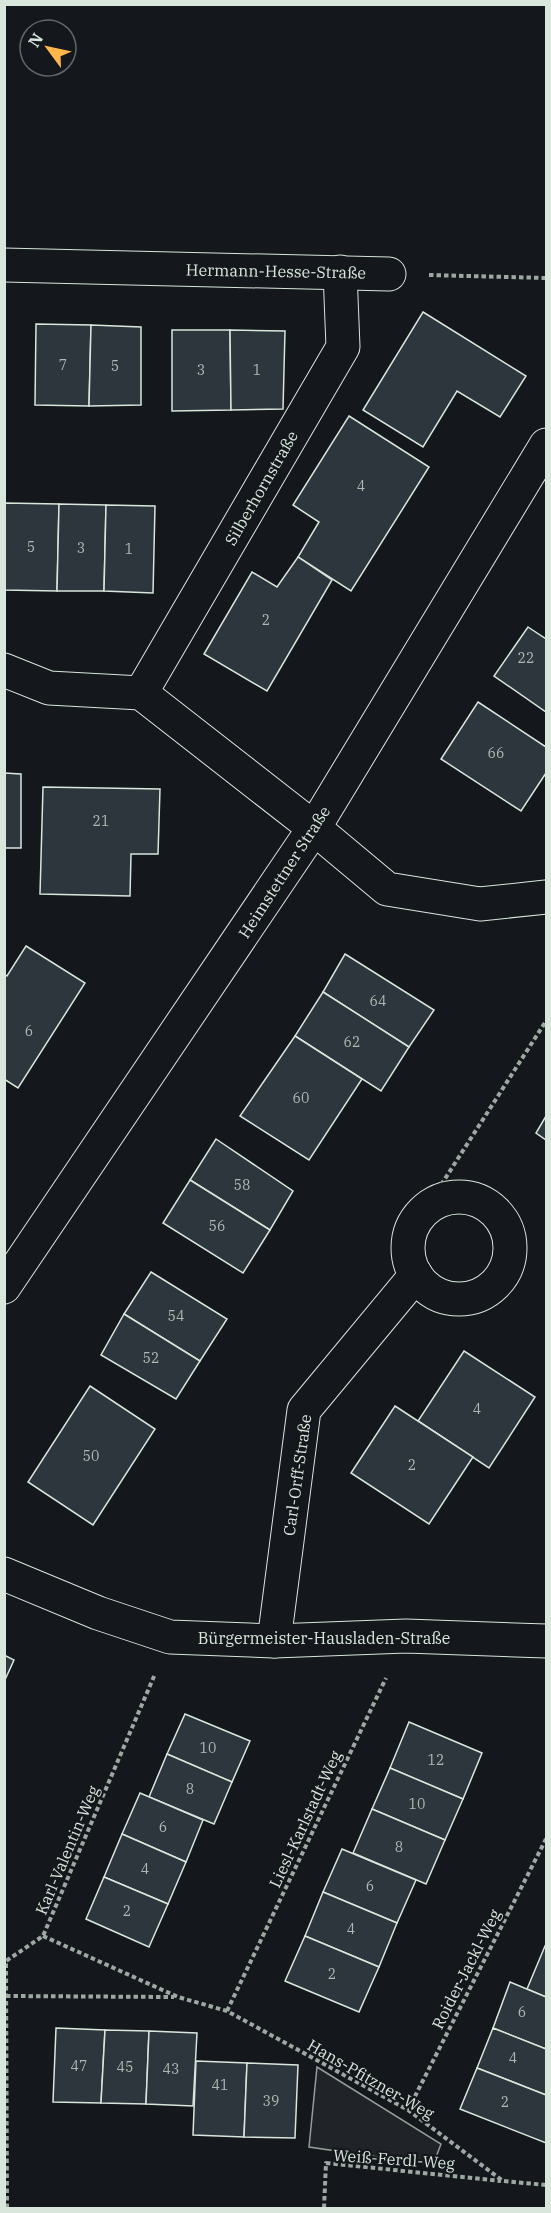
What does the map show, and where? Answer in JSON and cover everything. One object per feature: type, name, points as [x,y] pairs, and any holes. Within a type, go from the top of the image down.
[{"type":"street","name":"Hermann-Hesse-Straße","points":[[4,265],[389,274]]},
{"type":"street","name":"Silberhornstraße","points":[[141,693],[343,347],[340,272]]},
{"type":"street","name":"Heimstettner Straße","points":[[4,1287],[314,828],[546,445]]},
{"type":"street","points":[[4,670],[49,688],[141,693],[314,828],[387,889],[480,904],[546,897]]},
{"type":"street","points":[[458,1197],[475,1199],[491,1207],[503,1221],[509,1236],[510,1251],[507,1267],[499,1281],[472,1298],[456,1299],[440,1295],[426,1287],[416,1275],[409,1258],[409,1240],[414,1224],[425,1209],[441,1200],[458,1197]]},
{"type":"street","name":"Carl-Orff-Straße","points":[[274,1641],[304,1410],[416,1275]]},
{"type":"street","name":"Bürgermeister-Hausladen-Straße","points":[[4,1574],[98,1613],[170,1637],[274,1641],[405,1636],[546,1641]]},
{"type":"path","name":"Hermann-Hesse-Straße","points":[[389,274],[546,278]]},
{"type":"path","points":[[425,1209],[546,1021]]},
{"type":"path","name":"Liesl-Karlstadt-Weg","points":[[227,2011],[405,1636]]},
{"type":"path","name":"Karl-Valentin-Weg","points":[[7,2208],[5,1960],[43,1936],[170,1637]]},
{"type":"path","name":"Roider-Jackl-Weg","points":[[408,2110],[546,1839]]},
{"type":"path","name":"Hans-Pfitzner-Weg","points":[[43,1936],[178,1997],[227,2011],[408,2110],[503,2181]]},
{"type":"path","name":"Hans-Pfitzner-Weg","points":[[6,1995],[178,1997]]},
{"type":"path","name":"Weiß-Ferdl-Weg","points":[[324,2208],[326,2163],[503,2181]]},
{"type":"path","points":[[503,2181],[546,2185]]},
{"type":"shaded area","points":[[317,2067],[441,2144],[433,2165],[309,2147]]},
{"type":"building","points":[[423,312],[526,376],[500,417],[457,391],[423,447],[363,410]]},
{"type":"building","points":[[36,324],[91,325],[89,406],[35,405]]},
{"type":"building","points":[[91,325],[141,327],[141,405],[89,406]]},
{"type":"building","points":[[172,330],[230,330],[231,410],[172,411]]},
{"type":"building","points":[[230,330],[285,331],[283,409],[231,410]]},
{"type":"building","points":[[349,416],[429,467],[351,591],[298,557],[319,522],[293,505]]},
{"type":"building","points":[[4,503],[59,504],[57,591],[4,590]]},
{"type":"building","points":[[59,504],[106,505],[104,591],[57,591]]},
{"type":"building","points":[[106,505],[155,506],[153,593],[104,591]]},
{"type":"building","points":[[298,557],[332,580],[267,691],[204,654],[252,572],[277,587]]},
{"type":"building","points":[[528,627],[546,639],[546,712],[494,676]]},
{"type":"building","points":[[478,702],[546,747],[546,773],[521,811],[441,759]]},
{"type":"building","points":[[4,773],[21,774],[21,848],[4,848]]},
{"type":"building","points":[[43,787],[160,789],[158,854],[131,854],[130,896],[40,894]]},
{"type":"building","points":[[26,946],[85,983],[18,1088],[4,1079],[4,974],[7,976]]},
{"type":"building","points":[[345,954],[434,1010],[409,1047],[323,992]]},
{"type":"building","points":[[323,992],[409,1047],[381,1091],[295,1036]]},
{"type":"building","points":[[295,1036],[362,1079],[309,1160],[240,1116]]},
{"type":"building","points":[[546,1116],[546,1140],[536,1133]]},
{"type":"building","points":[[216,1139],[293,1191],[270,1230],[190,1180]]},
{"type":"building","points":[[190,1180],[270,1230],[243,1273],[163,1223]]},
{"type":"building","points":[[151,1272],[227,1319],[200,1361],[124,1314]]},
{"type":"building","points":[[124,1314],[200,1361],[176,1399],[101,1355]]},
{"type":"building","points":[[464,1351],[535,1397],[489,1468],[418,1421]]},
{"type":"building","points":[[90,1386],[155,1429],[93,1525],[28,1482]]},
{"type":"building","points":[[395,1406],[473,1457],[429,1524],[351,1473]]},
{"type":"building","points":[[4,1655],[14,1660],[4,1682]]},
{"type":"building","points":[[185,1714],[250,1741],[232,1782],[167,1754]]},
{"type":"building","points":[[409,1722],[482,1753],[463,1799],[390,1768]]},
{"type":"building","points":[[167,1754],[232,1782],[214,1824],[149,1797]]},
{"type":"building","points":[[390,1768],[463,1799],[445,1840],[372,1809]]},
{"type":"building","points":[[140,1793],[203,1820],[186,1862],[122,1834]]},
{"type":"building","points":[[372,1809],[445,1840],[426,1884],[353,1853]]},
{"type":"building","points":[[122,1834],[186,1862],[168,1904],[104,1877]]},
{"type":"building","points":[[342,1849],[416,1880],[397,1923],[323,1892]]},
{"type":"building","points":[[104,1877],[168,1904],[149,1947],[86,1919]]},
{"type":"building","points":[[323,1892],[397,1923],[379,1967],[305,1936]]},
{"type":"building","points":[[305,1936],[379,1967],[359,2012],[285,1981]]},
{"type":"building","points":[[546,1947],[546,1997],[527,1989]]},
{"type":"building","points":[[510,1982],[546,1997],[546,2049],[493,2028]]},
{"type":"building","points":[[56,2028],[105,2030],[101,2103],[53,2102]]},
{"type":"building","points":[[493,2028],[546,2049],[546,2095],[477,2068]]},
{"type":"building","points":[[105,2030],[149,2031],[146,2104],[101,2103]]},
{"type":"building","points":[[149,2031],[197,2033],[193,2106],[146,2104]]},
{"type":"building","points":[[196,2061],[247,2063],[244,2137],[193,2135]]},
{"type":"building","points":[[247,2063],[298,2065],[295,2138],[244,2137]]},
{"type":"building","points":[[477,2068],[546,2095],[546,2143],[460,2109]]}]
